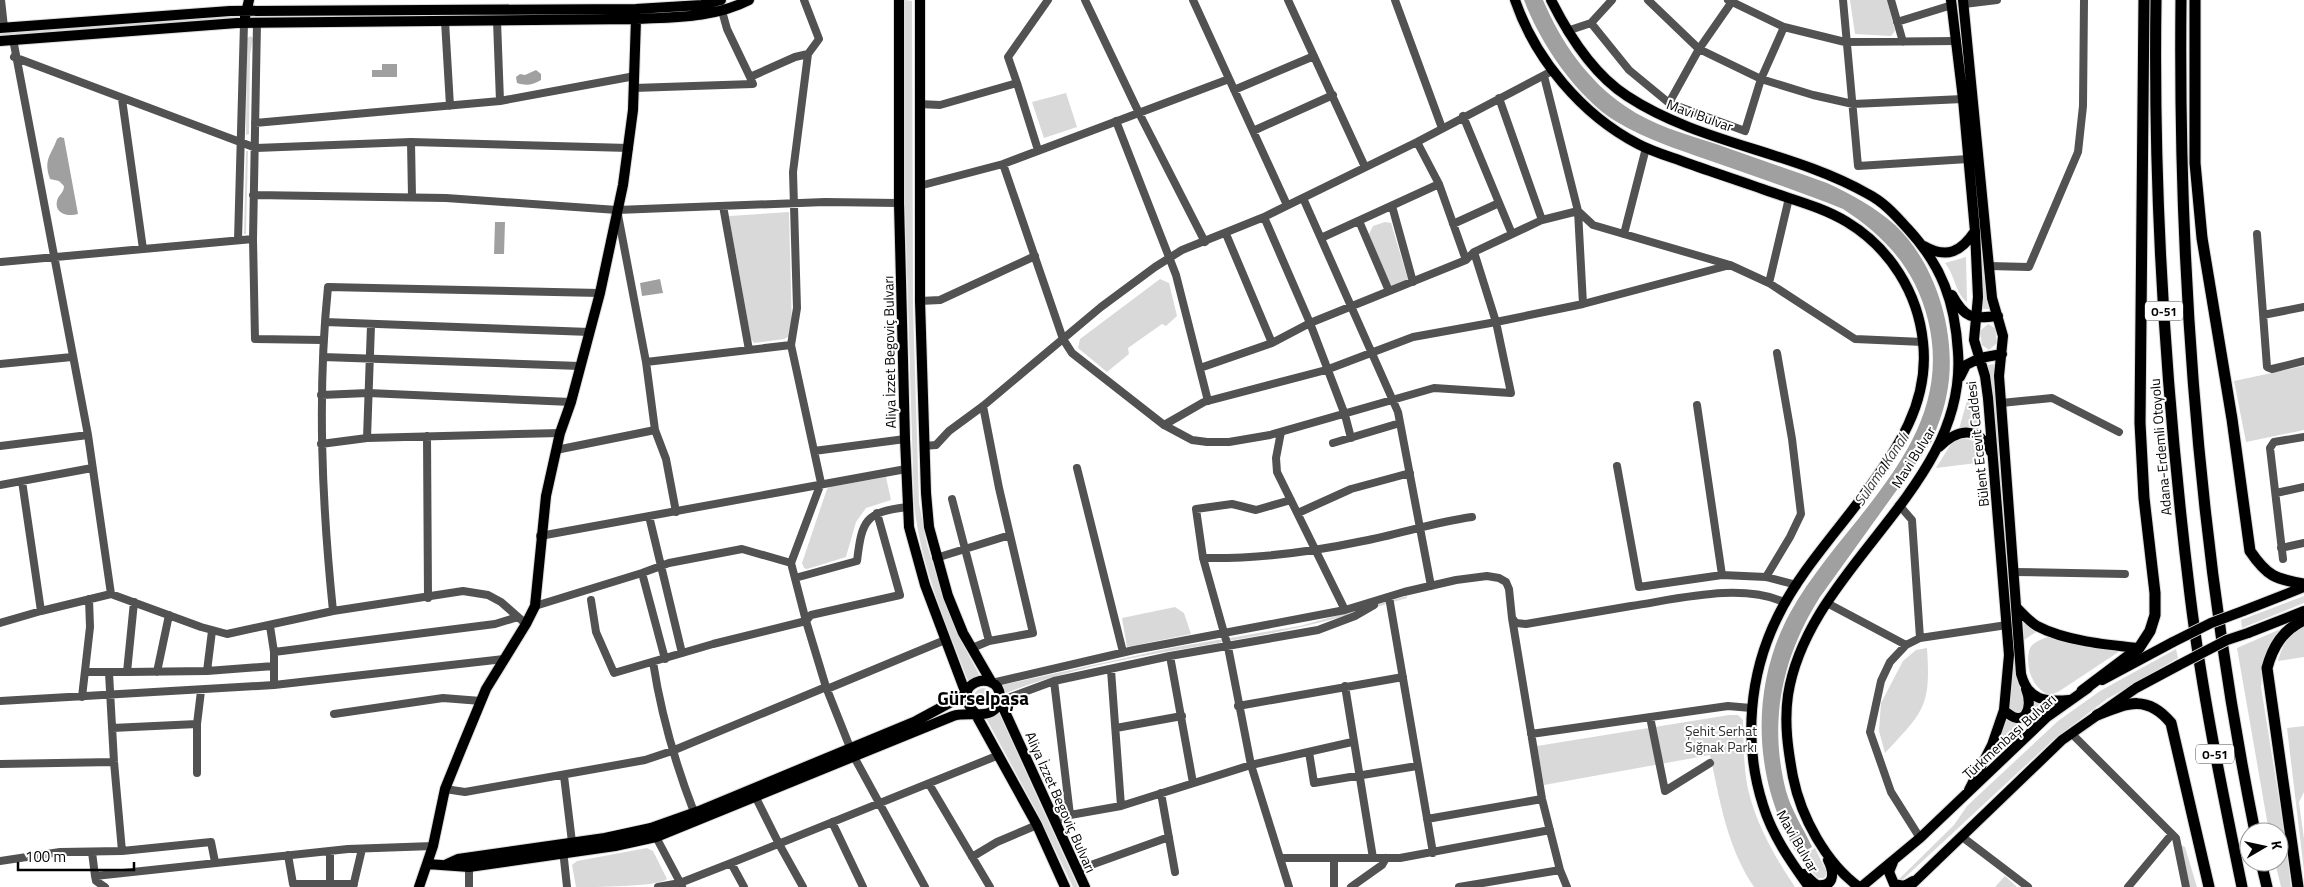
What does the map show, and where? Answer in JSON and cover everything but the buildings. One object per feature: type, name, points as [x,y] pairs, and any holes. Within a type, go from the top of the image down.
[{"type":"highway","points":[[2082,691],[2139,648],[2150,631],[2155,615],[2155,593],[2144,498],[2140,423],[2144,0]]},
{"type":"highway","name":"Adana-Erdemli Otoyolu","points":[[2156,0],[2158,195],[2164,321],[2175,450],[2194,620],[2219,778],[2242,887]]},
{"type":"highway","name":"O-51","points":[[2181,0],[2182,158],[2188,300],[2197,427],[2212,568],[2226,669],[2253,822]]},
{"type":"highway","points":[[2195,0],[2195,163],[2202,238],[2232,419],[2250,551],[2262,568],[2273,577],[2304,585]]},
{"type":"highway","points":[[2298,887],[2267,668],[2270,654],[2278,641],[2287,630],[2304,620]]},
{"type":"highway","points":[[2096,715],[2129,703],[2146,704],[2162,712],[2171,722],[2209,887]]},
{"type":"highway","points":[[2263,872],[2266,887]]},
{"type":"main road","points":[[244,23],[248,0]]},
{"type":"main road","points":[[257,23],[259,0]]},
{"type":"main road","points":[[2,27],[246,11],[467,5],[547,5],[701,15],[722,5],[749,0]]},
{"type":"main road","name":"Aliya İzzet Begoviç Bulvarı","points":[[899,0],[899,203],[909,527],[945,640],[966,694]]},
{"type":"main road","points":[[427,864],[469,866],[651,828],[852,751],[957,714],[992,712],[1000,700],[999,691],[992,683],[963,633],[948,596],[929,527],[924,446],[920,301],[920,0]]},
{"type":"main road","name":"Mavi Bulvar","points":[[1515,0],[1521,19],[1542,57],[1548,73],[1613,130],[1646,148],[1817,207],[1848,223],[1874,243],[1894,264],[1906,284],[1918,314],[1923,342],[1924,370],[1922,390],[1916,409],[1902,440],[1885,466],[1786,602],[1768,640],[1751,708],[1753,759],[1763,807],[1790,862],[1808,887]]},
{"type":"main road","name":"Mavi Bulvar","points":[[1551,0],[1567,31],[1592,65],[1625,95],[1658,114],[1789,160],[1871,195],[1894,214],[1922,245],[1945,282],[1956,328],[1959,356],[1957,382],[1948,426],[1937,449],[1899,505],[1812,626],[1798,657],[1788,694],[1786,723],[1795,788],[1821,844],[1838,867],[1860,887]]},
{"type":"main road","name":"Bülent Ecevit Caddesi","points":[[1964,2],[1992,298],[2003,336],[1999,376],[2021,674],[2030,698],[2030,708],[2027,715],[2021,718],[2014,718],[2004,710]]},
{"type":"main road","name":"Bülent Ecevit Caddesi","points":[[1952,3],[1964,100],[1975,231],[1978,297],[1974,340],[1980,358],[1988,398],[2009,655],[2004,710],[1992,745],[1969,790]]},
{"type":"main road","points":[[0,40],[244,23],[498,21],[636,10]]},
{"type":"main road","points":[[419,887],[433,846],[445,789],[482,701],[504,659],[526,624],[534,606],[540,536],[546,496],[560,433],[571,402],[600,293],[628,148],[635,76],[636,10]]},
{"type":"main road","points":[[1922,245],[1934,252],[1949,253],[1958,250],[1975,231]]},
{"type":"main road","points":[[1945,282],[1963,312],[1976,318],[1998,316]]},
{"type":"main road","points":[[1957,382],[1966,365],[1980,358],[2002,354]]},
{"type":"main road","points":[[1937,449],[1946,440],[1960,432],[1967,432],[1979,436],[1987,444],[1994,456]]},
{"type":"main road","name":"Türkmenbaşı Bulvarı","points":[[1860,887],[1920,838],[2046,717],[2082,691],[2211,623],[2304,585]]},
{"type":"main road","points":[[2017,608],[2036,625],[2053,633],[2105,644],[2139,648]]},
{"type":"main road","points":[[1909,887],[2070,734],[2096,715],[2136,688],[2227,640],[2304,611]]},
{"type":"main road","points":[[992,683],[987,680],[976,681],[968,688],[966,694],[968,705],[975,713],[1037,825],[1066,887]]},
{"type":"main road","points":[[2024,684],[2031,692],[2047,702],[2070,700]]},
{"type":"main road","points":[[446,864],[458,859],[656,837],[755,796],[852,751],[966,694]]},
{"type":"main road","name":"Aliya İzzet Begoviç Bulvarı","points":[[1000,700],[1085,887]]},
{"type":"main road","points":[[1790,862],[1817,885],[1826,885],[1832,880],[1834,874],[1821,844]]},
{"type":"main road","points":[[1899,856],[1893,862],[1889,872],[1894,884],[1904,886],[1918,878]]},
{"type":"street","points":[[1,0],[2,27]]},
{"type":"street","points":[[804,0],[818,39],[808,54],[794,172],[797,308],[792,345],[821,483],[791,563],[826,688],[852,751],[925,887]]},
{"type":"street","points":[[1038,150],[1008,57],[1048,0]]},
{"type":"street","points":[[1085,0],[1139,113],[1206,242]]},
{"type":"street","points":[[1193,0],[1287,205]]},
{"type":"street","points":[[1288,0],[1365,167]]},
{"type":"street","points":[[1395,0],[1442,128]]},
{"type":"street","points":[[1567,31],[1591,23],[1612,0]]},
{"type":"street","points":[[1648,0],[1699,49],[1762,78],[1813,95],[1852,104],[1964,100]]},
{"type":"street","points":[[1843,0],[1845,42],[1858,166],[1968,159]]},
{"type":"street","points":[[1891,0],[1902,42]]},
{"type":"street","points":[[1964,2],[1997,0]]},
{"type":"street","points":[[1989,266],[2029,267],[2078,152],[2083,106],[2084,0]]},
{"type":"street","points":[[1669,103],[1699,49],[1730,1],[1784,27],[1845,42],[1957,41]]},
{"type":"street","points":[[1897,22],[1952,3]]},
{"type":"street","points":[[634,88],[753,84],[727,29],[722,5]]},
{"type":"street","points":[[444,21],[450,106]]},
{"type":"street","points":[[498,21],[500,101]]},
{"type":"street","points":[[238,240],[244,23]]},
{"type":"street","points":[[257,23],[253,195],[255,339],[323,340]]},
{"type":"street","points":[[1591,23],[1629,70],[1669,103],[1745,131],[1762,78],[1784,27]]},
{"type":"street","points":[[12,39],[88,435],[111,594]]},
{"type":"street","points":[[750,77],[795,57],[808,54]]},
{"type":"street","points":[[1234,90],[1314,56]]},
{"type":"street","points":[[14,57],[254,148],[411,142],[628,148]]},
{"type":"street","points":[[924,446],[936,445],[949,431],[983,406],[1101,307],[1182,250],[1226,234],[1264,217],[1416,142],[1548,73],[1578,210],[1583,304]]},
{"type":"street","points":[[254,123],[500,101],[635,76]]},
{"type":"street","points":[[919,186],[1003,164],[1229,79]]},
{"type":"street","points":[[919,104],[940,105],[1016,83]]},
{"type":"street","points":[[1253,131],[1333,95]]},
{"type":"street","points":[[122,98],[143,248]]},
{"type":"street","points":[[1499,98],[1542,220]]},
{"type":"street","points":[[1464,116],[1512,234]]},
{"type":"street","points":[[1116,121],[1168,259],[1176,275],[1208,401]]},
{"type":"street","points":[[411,142],[412,197]]},
{"type":"street","points":[[1416,142],[1439,184],[1466,260]]},
{"type":"street","points":[[1624,234],[1646,148]]},
{"type":"street","points":[[1003,164],[1063,339],[1072,353],[1164,425],[1192,440],[1229,442],[1280,432],[1345,415],[1434,388],[1511,392],[1496,322],[1474,252]]},
{"type":"street","points":[[1320,238],[1439,184]]},
{"type":"street","points":[[253,195],[412,197],[617,210],[794,203],[899,203]]},
{"type":"street","points":[[1303,198],[1393,399],[1410,473],[1431,586]]},
{"type":"street","points":[[1769,283],[1789,198]]},
{"type":"street","points":[[1453,224],[1499,204]]},
{"type":"street","points":[[723,206],[749,350]]},
{"type":"street","points":[[1392,206],[1413,282]]},
{"type":"street","points":[[617,210],[646,362],[655,430],[666,459],[676,512]]},
{"type":"street","points":[[1200,368],[1272,343],[1310,323],[1466,260],[1474,252],[1542,220],[1578,210]]},
{"type":"street","points":[[1578,210],[1593,225],[1730,265],[1769,283],[1855,339],[1923,342]]},
{"type":"street","points":[[1264,217],[1310,323],[1326,370],[1345,415],[1351,438]]},
{"type":"street","points":[[1358,221],[1390,291]]},
{"type":"street","points":[[1226,234],[1272,343]]},
{"type":"street","points":[[2257,234],[2269,368],[2304,360]]},
{"type":"street","points":[[1,262],[253,239]]},
{"type":"street","points":[[920,301],[940,300],[1035,256]]},
{"type":"street","points":[[1164,425],[1208,401],[1326,370],[1413,337],[1583,304],[1730,265]]},
{"type":"street","points":[[334,610],[328,554],[321,395],[323,340],[328,287],[600,293]]},
{"type":"street","points":[[2263,315],[2304,307]]},
{"type":"street","points":[[325,322],[590,332]]},
{"type":"street","points":[[367,438],[371,325]]},
{"type":"street","points":[[646,362],[792,345]]},
{"type":"street","points":[[1766,577],[1790,537],[1801,514],[1792,439],[1777,353]]},
{"type":"street","points":[[0,364],[72,357]]},
{"type":"street","points":[[323,357],[580,366]]},
{"type":"street","points":[[321,395],[368,394],[571,402]]},
{"type":"street","points":[[2001,403],[2052,398],[2119,432]]},
{"type":"street","points":[[1697,405],[1722,575]]},
{"type":"street","points":[[972,648],[989,641],[1033,633],[983,406]]},
{"type":"street","points":[[1333,443],[1400,424]]},
{"type":"street","points":[[556,450],[655,430]]},
{"type":"street","points":[[1280,432],[1276,458],[1277,472],[1345,610]]},
{"type":"street","points":[[322,444],[367,438],[560,433]]},
{"type":"street","points":[[0,446],[88,435]]},
{"type":"street","points":[[428,436],[428,598]]},
{"type":"street","points":[[2284,560],[2270,448],[2274,442],[2304,438]]},
{"type":"street","points":[[814,451],[905,439]]},
{"type":"street","points":[[1618,466],[1639,587],[1722,575],[1766,577],[1797,585]]},
{"type":"street","points":[[0,485],[92,468]]},
{"type":"street","points":[[1077,468],[1123,652]]},
{"type":"street","points":[[540,536],[676,512],[821,483],[906,469]]},
{"type":"street","points":[[1298,513],[1351,489],[1410,473]]},
{"type":"street","points":[[22,481],[41,611]]},
{"type":"street","points":[[2276,492],[2304,487]]},
{"type":"street","points":[[952,499],[989,641]]},
{"type":"street","points":[[1289,887],[1251,765],[1228,647],[1203,558],[1196,509],[1232,504],[1256,510],[1291,500]]},
{"type":"street","points":[[1899,505],[1912,520],[1920,638]]},
{"type":"street","points":[[795,578],[856,561],[864,526],[869,518],[887,509],[908,507]]},
{"type":"street","points":[[591,600],[596,632],[614,673],[682,653],[806,621],[810,615],[900,594],[877,513]]},
{"type":"street","points":[[650,516],[682,653]]},
{"type":"street","points":[[1203,558],[1230,559],[1316,549],[1364,541],[1444,521],[1472,517]]},
{"type":"street","points":[[936,558],[1010,535]]},
{"type":"street","points":[[2282,548],[2304,543]]},
{"type":"street","points":[[534,606],[642,573],[662,565],[742,549],[791,563]]},
{"type":"street","points":[[2014,572],[2125,574]]},
{"type":"street","points":[[642,573],[665,659]]},
{"type":"street","points":[[992,683],[1123,652],[1345,610],[1431,586],[1487,576],[1499,578],[1506,582],[1509,590],[1542,799],[1560,870],[1567,887]]},
{"type":"street","points":[[0,623],[111,594],[212,631],[227,634],[270,626],[334,610],[428,598],[463,591],[474,592],[501,602],[526,624]]},
{"type":"street","points":[[1512,618],[1516,623],[1526,624],[1691,596],[1755,593],[1786,602]]},
{"type":"street","points":[[1000,700],[1026,689],[1054,681],[1170,656],[1318,630],[1356,616],[1389,597]]},
{"type":"street","points":[[1389,597],[1433,853]]},
{"type":"street","points":[[82,697],[90,627],[89,599]]},
{"type":"street","points":[[127,672],[134,602]]},
{"type":"street","points":[[1827,603],[1906,645]]},
{"type":"street","points":[[157,672],[170,615]]},
{"type":"street","points":[[274,652],[495,624],[518,617]]},
{"type":"street","points":[[1920,838],[1891,792],[1870,732],[1881,681],[1890,662],[1906,645],[1920,638],[2007,625]]},
{"type":"street","points":[[270,626],[274,652],[274,685]]},
{"type":"street","points":[[207,671],[212,631]]},
{"type":"street","points":[[445,789],[465,792],[564,776],[645,760],[672,751],[945,640]]},
{"type":"street","points":[[1170,656],[1193,783]]},
{"type":"street","points":[[0,701],[201,691],[274,685],[504,659]]},
{"type":"street","points":[[653,662],[660,705],[672,751],[694,812]]},
{"type":"street","points":[[85,672],[207,671],[274,666]]},
{"type":"street","points":[[1111,670],[1122,806]]},
{"type":"street","points":[[109,672],[114,762],[122,851]]},
{"type":"street","points":[[1238,706],[1403,677]]},
{"type":"street","points":[[1054,681],[1070,815]]},
{"type":"street","points":[[1345,686],[1352,742],[1373,858]]},
{"type":"street","points":[[198,773],[197,724],[201,691]]},
{"type":"street","points":[[334,714],[443,698],[482,701]]},
{"type":"street","points":[[1531,734],[1728,706],[1751,708]]},
{"type":"street","points":[[1116,728],[1182,716]]},
{"type":"street","points":[[1650,717],[1665,790],[1710,763]]},
{"type":"street","points":[[112,728],[197,724]]},
{"type":"street","points":[[2070,734],[2176,838],[2186,887]]},
{"type":"street","points":[[1055,822],[1070,815],[1122,806],[1251,765],[1352,742]]},
{"type":"street","points":[[1309,752],[1314,783],[1417,766]]},
{"type":"street","points":[[658,887],[682,885],[778,844],[999,755]]},
{"type":"street","points":[[0,764],[114,762]]},
{"type":"street","points":[[564,776],[567,887]]},
{"type":"street","points":[[929,784],[990,887]]},
{"type":"street","points":[[1161,793],[1176,872]]},
{"type":"street","points":[[755,796],[778,844],[803,887]]},
{"type":"street","points":[[1427,819],[1542,799]]},
{"type":"street","points":[[832,822],[863,887]]},
{"type":"street","points":[[972,857],[997,842],[1037,825]]},
{"type":"street","points":[[1281,858],[1400,858],[1550,830]]},
{"type":"street","points":[[2128,887],[2172,834]]},
{"type":"street","points":[[1961,836],[2028,887]]},
{"type":"street","points":[[656,837],[682,885]]},
{"type":"street","points":[[1077,870],[1169,837]]},
{"type":"street","points":[[0,862],[60,852],[122,851],[211,842],[215,862]]},
{"type":"street","points":[[95,876],[330,851],[433,846]]},
{"type":"street","points":[[288,855],[293,884],[354,885],[362,849]]},
{"type":"street","points":[[330,851],[330,884]]},
{"type":"street","points":[[92,852],[96,881],[105,887]]},
{"type":"street","points":[[1334,858],[1334,887]]},
{"type":"street","points":[[1351,887],[1382,865],[1386,858]]},
{"type":"street","points":[[731,864],[744,887]]},
{"type":"street","points":[[469,866],[469,887]]},
{"type":"street","points":[[1460,887],[1560,870]]},
{"type":"green space","points":[[905,0],[912,1],[913,308],[919,503],[927,545],[946,606],[962,643],[980,676],[969,683],[928,573],[917,527],[914,504],[905,205]]},
{"type":"green space","points":[[1850,0],[1887,0],[1895,31],[1891,36],[1855,34]]},
{"type":"green space","points":[[1955,0],[1959,0],[1990,309],[1983,309],[1980,242]]},
{"type":"green space","points":[[627,13],[626,16],[293,18],[297,16]]},
{"type":"green space","points":[[238,15],[238,18],[0,36],[0,33]]},
{"type":"green space","points":[[251,36],[253,39],[250,55],[249,134],[246,135],[247,38]]},
{"type":"green space","points":[[1066,93],[1077,127],[1044,138],[1032,102]]},
{"type":"green space","points":[[246,151],[248,151],[246,234],[244,234]]},
{"type":"green space","points":[[789,212],[792,330],[790,336],[784,339],[754,343],[751,339],[729,216]]},
{"type":"green space","points":[[1385,222],[1391,223],[1409,283],[1392,290],[1369,234],[1373,226]]},
{"type":"green space","points":[[1966,257],[1967,302],[1960,294],[1945,263]]},
{"type":"green space","points":[[1160,279],[1169,283],[1177,316],[1166,326],[1162,324],[1128,348],[1129,354],[1107,372],[1078,348],[1080,339]]},
{"type":"green space","points":[[1988,324],[1995,328],[1997,343],[1989,350],[1982,345],[1980,331]]},
{"type":"green space","points":[[1995,364],[2020,687],[2027,700],[2021,716],[2009,710],[1993,402],[1988,365]]},
{"type":"green space","points":[[2304,366],[2304,430],[2246,442],[2234,381]]},
{"type":"green space","points":[[1973,379],[1980,433],[1959,429]]},
{"type":"green space","points":[[1959,439],[1970,440],[1978,444],[1983,452],[1985,462],[1936,468],[1951,444]]},
{"type":"green space","points":[[886,477],[891,500],[866,508],[856,522],[846,557],[807,569],[804,568],[802,563],[827,489]]},
{"type":"green space","points":[[1407,596],[1407,598],[1314,624],[1264,635],[1152,654],[1078,670],[1006,693],[1002,685],[1171,648],[1300,626]]},
{"type":"green space","points":[[2304,596],[2304,603],[2242,628],[2241,620]]},
{"type":"green space","points":[[1175,607],[1184,613],[1191,634],[1127,647],[1122,618]]},
{"type":"green space","points":[[2023,617],[2039,630],[2024,640]]},
{"type":"green space","points":[[2304,625],[2304,657],[2278,661],[2287,640]]},
{"type":"green space","points":[[2283,628],[2270,644],[2263,661],[2261,687],[2283,822],[2267,822],[2237,648]]},
{"type":"green space","points":[[2048,637],[2120,651],[2058,692],[2050,695],[2035,683],[2028,664],[2029,651],[2032,646],[2039,640]]},
{"type":"green space","points":[[1927,648],[1928,683],[1922,707],[1909,727],[1885,753],[1879,731],[1881,703],[1903,661],[1916,650]]},
{"type":"green space","points":[[2176,649],[2178,658],[2107,699],[2054,739],[1899,883],[1897,881],[1954,825],[1967,806],[2058,721],[2100,691]]},
{"type":"green space","points":[[983,688],[989,691],[992,697],[989,703],[983,706],[977,703],[974,697],[977,691]]},
{"type":"green space","points":[[2034,700],[2045,704],[2001,744],[1996,744],[2005,715],[2023,722],[2032,714]]},
{"type":"green space","points":[[999,713],[1078,887],[1073,887],[1039,816],[986,718]]},
{"type":"green space","name":"Şehit Serhat Sığnak Parkı","points":[[1738,715],[1743,720],[1745,768],[1750,797],[1758,821],[1769,844],[1795,887],[1754,887],[1737,856],[1731,840],[1721,806],[1710,755],[1544,785],[1537,746]]},
{"type":"green space","points":[[2304,726],[2304,792],[2299,802],[2304,839],[2304,871],[2287,728]]},
{"type":"green space","points":[[2181,845],[2185,847],[2197,887],[2190,887]]},
{"type":"green space","points":[[647,848],[653,851],[667,879],[651,884],[576,887],[572,865],[577,861]]},
{"type":"green space","points":[[1815,848],[1827,873],[1824,878],[1818,878],[1799,858]]},
{"type":"green space","points":[[2289,870],[2291,887],[2281,887],[2277,872],[2289,872]]},
{"type":"green space","points":[[2005,876],[2017,887],[1995,887]]},
{"type":"shaded area","points":[[1524,0],[1543,0],[1558,31],[1576,59],[1611,96],[1635,113],[1669,128],[1827,183],[1854,196],[1879,212],[1895,225],[1923,261],[1942,305],[1950,353],[1949,376],[1945,404],[1932,441],[1820,597],[1796,643],[1788,666],[1782,690],[1779,715],[1778,740],[1781,765],[1788,798],[1812,847],[1798,855],[1783,827],[1772,797],[1765,767],[1762,735],[1763,704],[1768,672],[1777,642],[1790,613],[1812,578],[1890,477],[1911,441],[1927,404],[1933,364],[1928,320],[1923,302],[1916,285],[1897,256],[1872,231],[1843,209],[1661,143],[1639,134],[1602,112],[1574,84],[1550,51]]},
{"type":"shaded area","points":[[382,64],[397,64],[397,77],[372,77],[372,70],[382,70]]},
{"type":"shaded area","points":[[536,70],[541,74],[541,80],[529,84],[517,83],[516,77],[520,74],[525,75]]},
{"type":"shaded area","points":[[60,137],[64,138],[78,214],[74,215],[67,215],[58,209],[57,201],[64,186],[59,181],[50,179],[47,167],[57,139]]},
{"type":"shaded area","points":[[495,222],[505,222],[504,254],[494,254]]},
{"type":"shaded area","points":[[660,279],[663,293],[642,296],[640,283]]},
{"type":"district","name":"Gürselpaşa","points":[[983,697]]},
{"type":"water label","name":"Sulama Kanalı","points":[[1881,469]]}]
